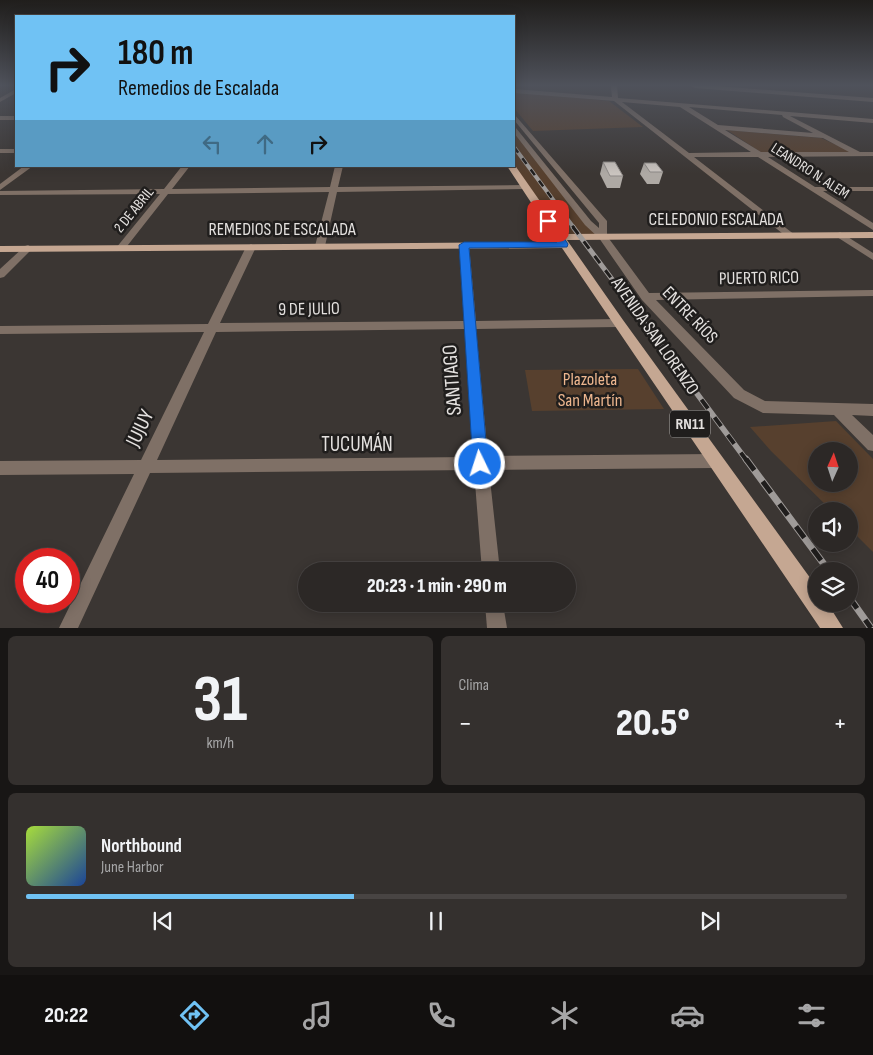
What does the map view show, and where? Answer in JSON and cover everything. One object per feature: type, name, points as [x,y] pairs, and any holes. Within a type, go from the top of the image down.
[{"type":"main road","name":"AVENIDA SAN LORENZO","points":[[512,167],[714,461],[808,593]]},
{"type":"main road","name":"CELEDONIO ESCALADA","points":[[561,241],[602,236],[873,235]]},
{"type":"main road","name":"REMEDIOS DE ESCALADA","points":[[0,249],[464,245],[561,241]]},
{"type":"main road","name":"AVENIDA SAN LORENZO","points":[[822,612],[833,628]]},
{"type":"street","points":[[636,115],[790,235]]},
{"type":"street","name":"LEANDRO N. ALEM","points":[[698,115],[873,227]]},
{"type":"street","points":[[783,115],[873,161]]},
{"type":"street","points":[[809,115],[873,121]]},
{"type":"street","name":"ENTRE RÍOS","points":[[515,117],[604,223],[602,236]]},
{"type":"street","points":[[0,118],[15,118]]},
{"type":"street","points":[[858,119],[873,127]]},
{"type":"street","points":[[716,127],[823,136]]},
{"type":"street","points":[[515,129],[524,128]]},
{"type":"street","name":"ENTRE RÍOS","points":[[515,130],[588,223],[602,236],[646,297],[739,394],[763,407],[839,411]]},
{"type":"street","points":[[0,151],[15,151]]},
{"type":"street","points":[[687,155],[873,154]]},
{"type":"street","points":[[542,165],[554,164]]},
{"type":"street","points":[[0,188],[28,167]]},
{"type":"street","name":"2 DE ABRIL","points":[[121,248],[185,167]]},
{"type":"street","points":[[320,246],[339,167]]},
{"type":"street","points":[[0,193],[525,187]]},
{"type":"street","points":[[814,189],[873,189]]},
{"type":"street","points":[[840,235],[873,257]]},
{"type":"street","name":"SANTIAGO","points":[[464,245],[480,464],[490,562]]},
{"type":"street","name":"JUJUY","points":[[68,628],[251,247]]},
{"type":"street","points":[[0,275],[28,248]]},
{"type":"street","name":"PUERTO RICO","points":[[646,297],[873,294]]},
{"type":"street","name":"9 DE JULIO","points":[[0,330],[618,323]]},
{"type":"street","points":[[839,411],[873,410]]},
{"type":"street","points":[[839,411],[873,445]]},
{"type":"street","name":"TUCUMÁN","points":[[0,468],[714,461]]},
{"type":"street","points":[[495,612],[497,628]]},
{"type":"green space","points":[[520,115],[628,115],[643,127],[533,131]]},
{"type":"green space","points":[[515,130],[588,223],[602,236],[559,237],[515,167]]},
{"type":"green space","points":[[727,130],[821,138],[852,152],[762,153]]},
{"type":"green space","name":"Plazoleta San Martín","points":[[638,369],[664,409],[532,411],[525,370]]},
{"type":"green space","points":[[836,421],[856,442],[808,442],[808,487],[750,427]]},
{"type":"green space","points":[[858,444],[873,459],[873,552],[858,537],[858,502],[823,502],[813,492],[858,492]]},
{"type":"building","points":[[603,162],[615,162],[623,176],[610,176]]},
{"type":"building","points":[[644,163],[656,163],[663,172],[650,172]]},
{"type":"railway","points":[[515,148],[574,228]]},
{"type":"railway","points":[[573,227],[650,330]]},
{"type":"railway","points":[[649,329],[747,461]]},
{"type":"railway","points":[[746,459],[822,562]]},
{"type":"railway","points":[[858,610],[871,628]]},
{"type":"route","points":[[480,464],[464,245],[564,244],[548,221]]}]
